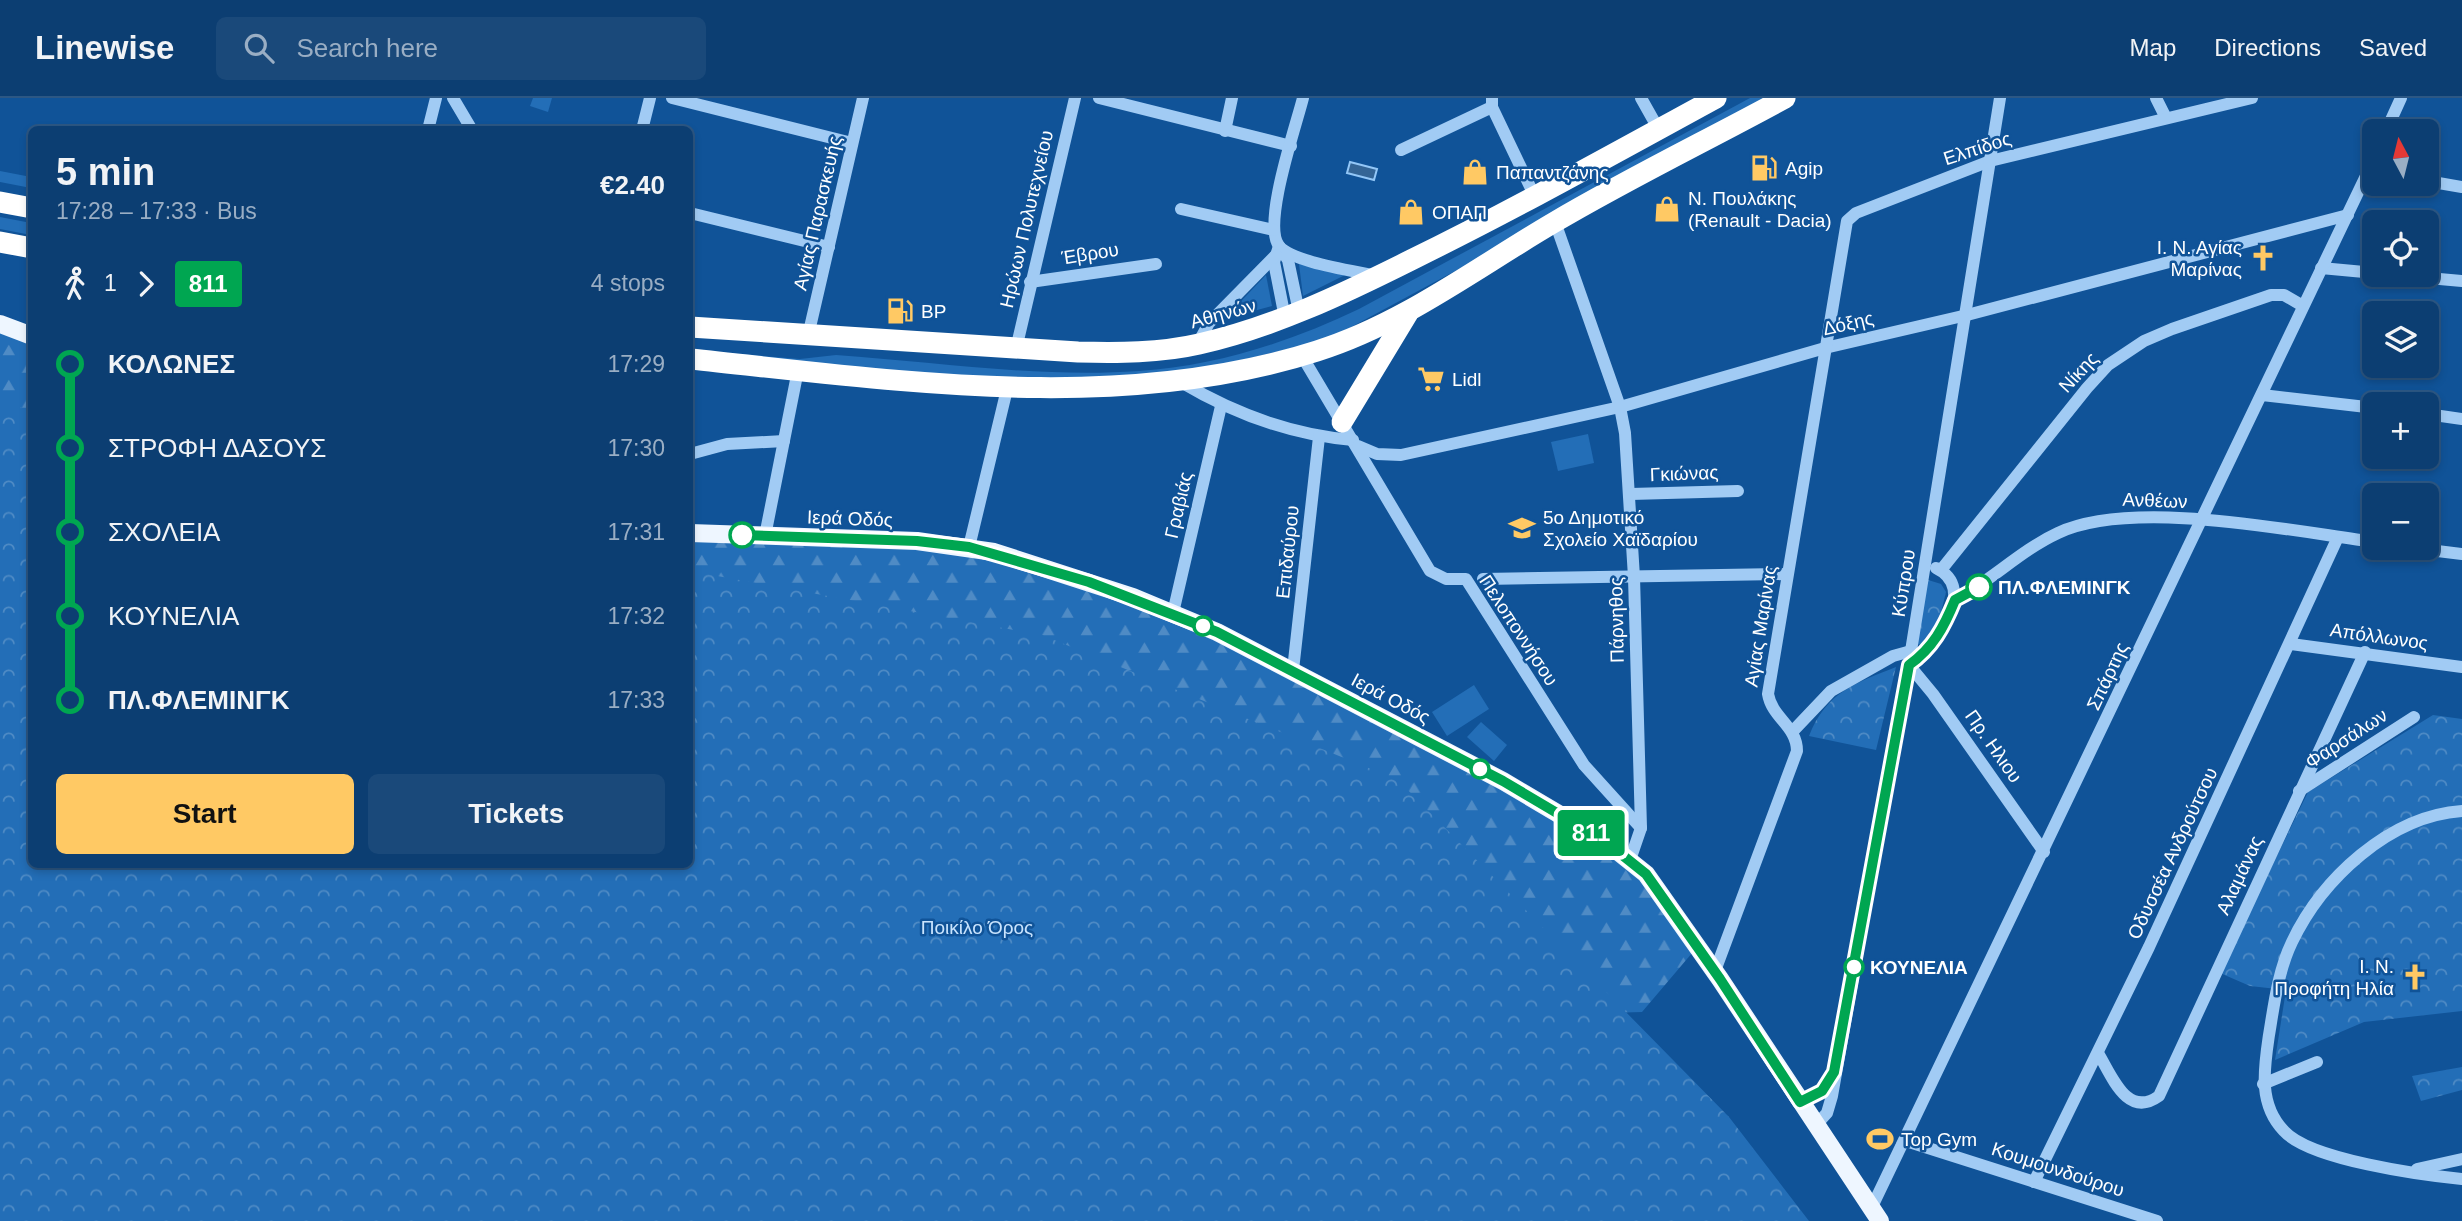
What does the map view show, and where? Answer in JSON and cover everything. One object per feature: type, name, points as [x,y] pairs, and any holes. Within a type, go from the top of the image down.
[{"type":"highway","name":"Αθηνών","points":[[693,327],[1016,349],[1110,352],[1197,345],[1292,315],[1378,277],[1535,197],[1716,98]]},
{"type":"highway","points":[[693,359],[798,370],[1008,385],[1093,388],[1181,382],[1302,356],[1368,332],[1409,312],[1555,222],[1785,98]]},
{"type":"highway","points":[[0,202],[28,207]]},
{"type":"highway","points":[[0,242],[28,247]]},
{"type":"highway","points":[[1351,436],[1409,312]]},
{"type":"main road","points":[[0,324],[28,334]]},
{"type":"main road","name":"Ιερά Οδός","points":[[693,533],[969,547],[1089,582],[1173,613],[1293,670],[1503,781],[1606,842],[1630,860],[1660,891],[1875,1215]]},
{"type":"street","points":[[429,126],[436,98]]},
{"type":"street","points":[[453,98],[470,126]]},
{"type":"street","points":[[643,126],[650,98]]},
{"type":"street","points":[[672,98],[852,143]]},
{"type":"street","name":"Αγίας Παρασκευής","points":[[808,336],[863,98]]},
{"type":"street","name":"Ηρώων Πολυτεχνείου","points":[[1016,349],[1075,98]]},
{"type":"street","points":[[1099,98],[1291,146]]},
{"type":"street","points":[[1225,131],[1232,98]]},
{"type":"street","points":[[1292,315],[1288,260],[1277,250],[1274,230],[1276,204],[1303,98]]},
{"type":"street","points":[[1641,98],[1659,130]]},
{"type":"street","name":"Κύπρου","points":[[1816,1125],[1827,1113],[1909,665],[2000,98]]},
{"type":"street","points":[[2156,98],[2166,118]]},
{"type":"street","name":"Ελπίδος","points":[[1825,348],[1849,218],[1990,161],[2252,98]]},
{"type":"street","points":[[2391,119],[2401,98]]},
{"type":"street","points":[[1401,150],[1492,103],[1535,197]]},
{"type":"street","points":[[2440,183],[2462,187]]},
{"type":"street","name":"Σπάρτης","points":[[1875,1215],[1906,1141],[2321,268],[2362,189]]},
{"type":"street","points":[[1181,209],[1274,230]]},
{"type":"street","points":[[693,214],[829,247]]},
{"type":"street","name":"Δόξης","points":[[1351,436],[1377,454],[1401,455],[1620,407],[1825,348],[1967,315],[2348,215]]},
{"type":"street","name":"Πάρνηθος","points":[[1555,222],[1620,407],[1631,494],[1640,828],[1630,860]]},
{"type":"street","points":[[1277,250],[1378,277]]},
{"type":"street","points":[[1197,345],[1209,323],[1277,250]]},
{"type":"street","name":"Έβρου","points":[[1030,282],[1156,264]]},
{"type":"street","points":[[2321,268],[2362,272]]},
{"type":"street","points":[[2439,279],[2462,281]]},
{"type":"street","name":"Νίκης","points":[[1941,570],[2108,365],[2144,341],[2258,298],[2284,295],[2303,306]]},
{"type":"street","name":"Αγίας Μαρίνας","points":[[1793,731],[1774,712],[1768,694],[1825,348]]},
{"type":"street","name":"Πελοποννήσου","points":[[1302,356],[1430,572],[1446,579],[1466,579],[1584,765],[1640,828]]},
{"type":"street","points":[[765,536],[798,370]]},
{"type":"street","points":[[1181,382],[1221,406],[1319,438],[1351,436]]},
{"type":"street","points":[[969,547],[1008,385]]},
{"type":"street","points":[[2262,395],[2362,407]]},
{"type":"street","name":"Γραβιάς","points":[[1173,613],[1221,406]]},
{"type":"street","points":[[2439,416],[2462,419]]},
{"type":"street","name":"Επιδαύρου","points":[[1293,670],[1319,438]]},
{"type":"street","points":[[693,453],[727,443],[784,441]]},
{"type":"street","name":"Γκιώνας","points":[[1631,494],[1738,491]]},
{"type":"street","name":"Ανθέων","points":[[1955,600],[1977,589],[2056,534],[2080,525],[2137,516],[2362,540]]},
{"type":"street","name":"Οδυσσέα Ανδρούτσου","points":[[2034,1182],[2098,1053],[2339,537]]},
{"type":"street","points":[[2439,552],[2462,555]]},
{"type":"street","points":[[1909,665],[1923,655],[1943,630],[1955,600],[1948,577],[1941,570],[1926,564]]},
{"type":"street","points":[[1483,579],[1787,574]]},
{"type":"street","name":"Απόλλωνος","points":[[2291,643],[2462,667]]},
{"type":"street","points":[[1715,971],[1797,751],[1793,731],[1831,691],[1893,656],[1911,651]]},
{"type":"street","name":"Αλαμάνας","points":[[2098,1053],[2125,1097],[2140,1104],[2159,1096],[2365,653]]},
{"type":"street","name":"Πρ. Ηλιου","points":[[1909,665],[1933,694],[2044,852]]},
{"type":"street","name":"Φαρσάλων","points":[[2299,791],[2414,717]]},
{"type":"street","points":[[2462,811],[2429,818],[2386,838],[2350,864],[2315,903],[2291,944],[2282,970],[2263,1084],[2271,1109],[2283,1130],[2299,1143],[2333,1156],[2462,1179]]},
{"type":"street","points":[[2263,1084],[2317,1062]]},
{"type":"street","points":[[1800,1102],[1822,1091],[1834,1072]]},
{"type":"street","name":"Κουμουνδούρου","points":[[1906,1141],[2157,1221]]},
{"type":"street","points":[[2410,1170],[2462,1159]]},
{"type":"green space","points":[[533,98],[552,98],[548,112],[530,106]]},
{"type":"green space","points":[[1750,98],[1776,98],[1329,339],[1187,373],[1008,380],[693,355],[693,350],[800,359],[836,355],[987,368],[1101,373],[1139,371],[1196,364],[1252,351],[1359,309]]},
{"type":"green space","points":[[0,171],[28,176],[28,187],[0,182]]},
{"type":"green space","points":[[0,217],[28,222],[28,234],[0,229]]},
{"type":"green space","points":[[1299,264],[1347,274],[1303,296]]},
{"type":"green space","points":[[1266,275],[1272,306],[1224,319]]},
{"type":"green space","points":[[0,324],[28,335],[28,868],[693,868],[693,533],[944,544],[1133,597],[1606,842],[1698,946],[1642,1012],[0,1057]]},
{"type":"green space","name":"Ποικίλο Όρος","points":[[0,403],[28,409],[28,868],[693,868],[693,572],[1042,635],[1398,780],[1729,1117],[1809,1221],[0,1221]]},
{"type":"green space","points":[[1588,434],[1594,463],[1558,471],[1551,442]]},
{"type":"green space","points":[[1925,579],[1941,584],[1946,592],[1936,633],[1924,645],[1916,644]]},
{"type":"green space","points":[[1896,667],[1876,750],[1809,736],[1816,721],[1833,699],[1855,684]]},
{"type":"green space","points":[[1474,685],[1489,709],[1447,736],[1432,712]]},
{"type":"green space","points":[[2433,715],[2462,719],[2462,1011],[2364,1022],[2275,1060],[2286,990],[2250,986],[2220,973],[2308,792]]},
{"type":"green space","points":[[1481,722],[1507,745],[1494,761],[1467,737]]},
{"type":"green space","points":[[2462,1067],[2462,1090],[2421,1101],[2412,1076]]},
{"type":"shaded area","points":[[1350,162],[1377,169],[1374,180],[1347,173]]},
{"type":"bus line","name":"811","points":[[742,535],[917,541],[969,547],[994,552],[1089,582],[1217,632],[1503,781],[1606,842],[1646,874],[1720,979],[1800,1102],[1822,1091],[1834,1072],[1909,665],[1934,643],[1943,630],[1955,600],[1979,587]]},
{"type":"place","name":"Agip","points":[[1764,168]]},
{"type":"place","name":"Παπαντζάνης","points":[[1475,172]]},
{"type":"place","name":"Ν. Πουλάκης (Renault - Dacia)","points":[[1667,209]]},
{"type":"place","name":"ΟΠΑΠ","points":[[1411,212]]},
{"type":"place","name":"Ι. Ν. Αγίας Μαρίνας","points":[[2263,258]]},
{"type":"place","name":"BP","points":[[900,311]]},
{"type":"place","name":"Lidl","points":[[1431,379]]},
{"type":"place","name":"5ο Δημοτικό Σχολείο Χαϊδαρίου","points":[[1522,528]]},
{"type":"place","name":"ΠΛ.ΦΛΕΜΙΝΓΚ","points":[[1979,587]]},
{"type":"place","name":"ΚΟΥΝΕΛΙΑ","points":[[1854,967]]},
{"type":"place","name":"Ι. Ν. Προφήτη Ηλία","points":[[2415,977]]},
{"type":"place","name":"Top Gym","points":[[1880,1139]]}]
